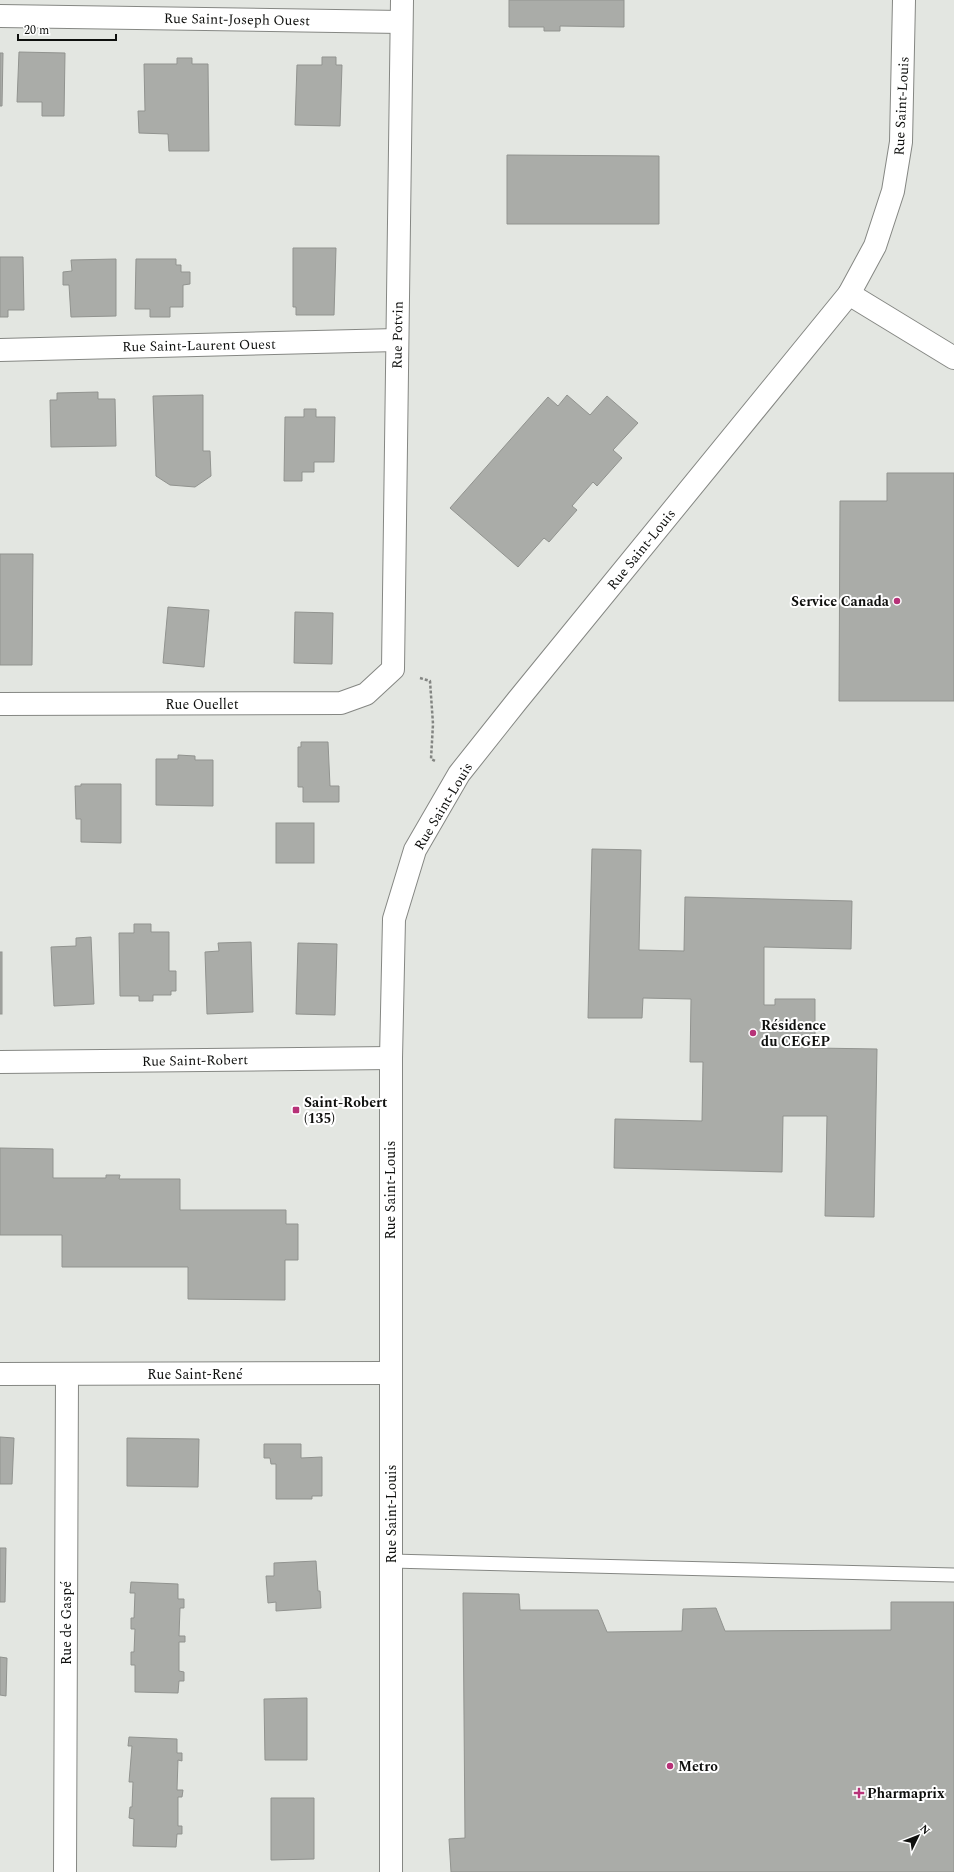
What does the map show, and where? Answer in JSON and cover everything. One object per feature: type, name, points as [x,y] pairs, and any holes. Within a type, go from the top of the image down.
[{"type":"street","name":"Rue Potvin","points":[[393,669],[402,0]]},
{"type":"street","name":"Rue Saint-Louis","points":[[391,1872],[390,1058],[394,919],[415,850],[459,774],[849,294],[875,246],[893,191],[902,142],[904,0]]},
{"type":"street","name":"Rue Saint-Joseph Ouest","points":[[0,16],[401,22]]},
{"type":"street","points":[[849,294],[954,358]]},
{"type":"street","name":"Rue Saint-Laurent Ouest","points":[[0,350],[397,340]]},
{"type":"street","name":"Rue Ouellet","points":[[0,704],[341,703],[366,694],[393,669]]},
{"type":"street","name":"Rue Saint-Robert","points":[[0,1062],[390,1058]]},
{"type":"street","name":"Rue Saint-René","points":[[0,1374],[391,1373]]},
{"type":"street","name":"Rue de Gaspé","points":[[65,1872],[67,1375]]},
{"type":"lane","points":[[391,1561],[954,1575]]},
{"type":"path","points":[[393,669],[430,681],[433,724],[431,759],[459,774]]},
{"type":"building","points":[[509,0],[624,0],[624,27],[560,26],[560,31],[544,31],[544,27],[509,27]]},
{"type":"building","points":[[19,52],[65,53],[64,116],[42,116],[42,102],[17,102]]},
{"type":"building","points":[[0,53],[3,53],[2,106],[0,106]]},
{"type":"building","points":[[322,57],[336,57],[336,65],[342,65],[340,126],[295,125],[297,65],[322,65]]},
{"type":"building","points":[[177,58],[192,58],[192,64],[208,64],[209,151],[169,151],[168,134],[139,133],[138,111],[145,111],[144,64],[177,64]]},
{"type":"building","points":[[507,155],[659,156],[659,224],[507,224]]},
{"type":"building","points":[[293,248],[336,248],[334,315],[296,315],[296,307],[293,307]]},
{"type":"building","points":[[0,257],[23,257],[24,310],[8,310],[8,317],[0,317]]},
{"type":"building","points":[[116,259],[116,316],[71,317],[69,285],[63,285],[63,272],[72,271],[71,260]]},
{"type":"building","points":[[136,259],[176,259],[176,265],[181,265],[181,272],[190,272],[190,284],[183,285],[183,307],[170,307],[170,317],[150,317],[150,309],[135,309]]},
{"type":"building","points":[[98,392],[98,399],[115,399],[116,446],[51,447],[50,400],[57,400],[57,393]]},
{"type":"building","points":[[203,395],[203,451],[210,451],[211,476],[195,487],[170,485],[156,476],[153,396]]},
{"type":"building","points":[[567,395],[590,415],[607,396],[638,423],[613,450],[622,458],[597,486],[593,482],[572,506],[577,510],[549,542],[544,538],[518,567],[450,508],[548,397],[558,406]]},
{"type":"building","points":[[304,409],[316,409],[316,417],[335,417],[334,462],[314,462],[314,472],[302,472],[302,481],[284,481],[285,417],[304,417]]},
{"type":"building","name":"Service Canada","points":[[887,473],[954,473],[954,701],[839,701],[840,501],[887,501]]},
{"type":"building","points":[[0,554],[33,554],[32,665],[0,665]]},
{"type":"building","points":[[168,607],[209,610],[204,667],[163,663]]},
{"type":"building","points":[[295,612],[333,613],[332,664],[294,663]]},
{"type":"building","points":[[301,742],[328,742],[330,786],[339,786],[339,802],[303,802],[303,787],[298,787],[298,747],[301,747]]},
{"type":"building","points":[[178,755],[195,756],[195,760],[213,760],[213,806],[156,805],[156,759],[178,759]]},
{"type":"building","points":[[81,784],[121,784],[121,843],[81,842],[81,819],[76,819],[75,786],[81,786]]},
{"type":"building","points":[[276,823],[314,823],[314,863],[276,863]]},
{"type":"building","name":"Résidence du CEGEP","points":[[592,849],[641,850],[639,950],[684,951],[685,897],[852,901],[851,949],[764,947],[764,1005],[775,1005],[775,999],[815,999],[815,1048],[877,1049],[874,1217],[825,1216],[827,1116],[783,1116],[782,1172],[614,1168],[615,1119],[702,1121],[703,1062],[690,1062],[691,999],[643,998],[642,1018],[588,1018]]},
{"type":"building","points":[[134,924],[151,924],[151,932],[169,932],[169,971],[176,971],[176,991],[171,991],[171,995],[153,995],[153,1001],[139,1001],[139,996],[120,996],[119,933],[134,933]]},
{"type":"building","points":[[91,937],[94,1004],[54,1006],[51,947],[76,946],[76,938]]},
{"type":"building","points":[[251,942],[253,1012],[207,1014],[205,952],[219,951],[218,943]]},
{"type":"building","points":[[298,943],[337,944],[335,1015],[296,1014]]},
{"type":"building","points":[[0,952],[2,952],[2,1014],[0,1014]]},
{"type":"building","points":[[0,1148],[53,1149],[53,1178],[106,1178],[106,1175],[120,1175],[119,1179],[180,1179],[180,1210],[286,1210],[286,1224],[298,1224],[298,1260],[285,1260],[285,1300],[188,1299],[188,1267],[62,1267],[62,1235],[0,1235]]},
{"type":"building","points":[[0,1437],[14,1438],[12,1484],[0,1484]]},
{"type":"building","points":[[127,1438],[199,1439],[198,1487],[127,1486]]},
{"type":"building","points":[[264,1444],[301,1444],[301,1458],[322,1457],[322,1496],[312,1496],[312,1499],[276,1499],[276,1464],[271,1464],[270,1458],[264,1458]]},
{"type":"building","points":[[0,1548],[6,1548],[5,1602],[0,1602]]},
{"type":"building","points":[[316,1561],[321,1608],[276,1611],[276,1602],[268,1603],[266,1576],[274,1576],[274,1563]]},
{"type":"building","points":[[131,1582],[178,1584],[178,1599],[184,1599],[184,1608],[180,1608],[179,1636],[185,1636],[185,1642],[179,1642],[179,1671],[184,1672],[184,1681],[179,1681],[178,1693],[135,1692],[135,1665],[131,1665],[131,1652],[134,1652],[135,1629],[131,1629],[131,1618],[134,1618],[135,1593],[130,1593]]},
{"type":"building","points":[[463,1593],[519,1594],[520,1610],[598,1610],[607,1632],[682,1631],[683,1609],[716,1608],[725,1631],[891,1630],[891,1602],[954,1602],[954,1872],[451,1872],[449,1839],[465,1838]]},
{"type":"building","points":[[0,1657],[7,1658],[6,1696],[0,1695]]},
{"type":"building","points":[[307,1698],[307,1760],[265,1760],[264,1699]]},
{"type":"building","points":[[129,1737],[177,1739],[177,1753],[182,1753],[182,1761],[178,1760],[177,1790],[183,1790],[182,1797],[178,1797],[178,1826],[182,1826],[182,1834],[177,1834],[176,1847],[133,1846],[134,1819],[129,1818],[130,1807],[132,1807],[133,1782],[129,1782],[132,1746],[128,1746]]},
{"type":"building","points":[[271,1798],[314,1798],[314,1859],[271,1860]]},
{"type":"place","name":"Service Canada","points":[[897,601]]},
{"type":"place","name":"Résidence du CEGEP","points":[[753,1033]]},
{"type":"place","name":"Saint-Robert (135)","points":[[296,1110]]},
{"type":"place","name":"Metro","points":[[670,1766]]},
{"type":"place","name":"Pharmaprix","points":[[859,1793]]}]
